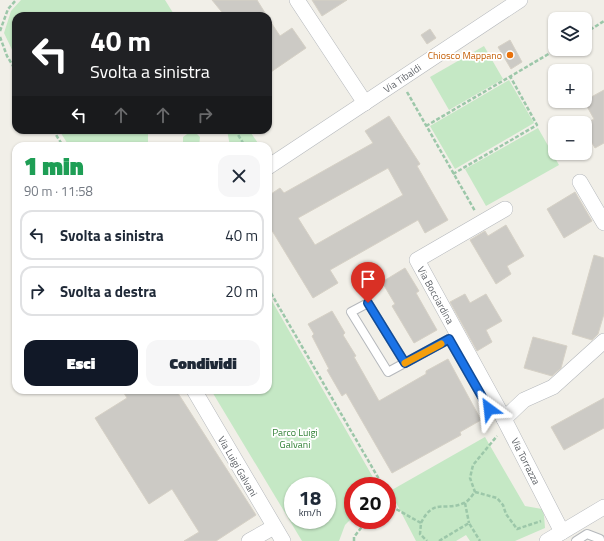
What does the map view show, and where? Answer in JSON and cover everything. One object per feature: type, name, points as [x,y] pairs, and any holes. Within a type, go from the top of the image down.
[{"type":"street","points":[[297,0],[365,103]]},
{"type":"street","name":"Via Tibaldi","points":[[272,164],[520,0]]},
{"type":"street","points":[[580,182],[604,223]]},
{"type":"street","name":"Via Bocciardina","points":[[504,419],[417,260],[505,209]]},
{"type":"street","points":[[504,419],[524,400],[553,387],[604,341]]},
{"type":"street","name":"Via Luigi Galvani","points":[[196,394],[283,541]]},
{"type":"street","name":"Via Torrazza","points":[[504,419],[562,532]]},
{"type":"street","points":[[547,541],[604,507]]},
{"type":"street","points":[[249,541],[274,526]]},
{"type":"lane","points":[[405,363],[368,303],[351,312],[388,372],[405,363],[449,339],[489,409],[504,419]]},
{"type":"lane","points":[[576,541],[587,534],[600,539],[600,541]]},
{"type":"path","points":[[0,31],[8,9],[16,0]]},
{"type":"path","points":[[592,28],[604,21]]},
{"type":"path","points":[[0,37],[7,56],[12,64]]},
{"type":"path","points":[[426,126],[548,54]]},
{"type":"path","points":[[453,174],[537,125],[510,76]]},
{"type":"path","points":[[399,80],[482,223]]},
{"type":"path","points":[[272,295],[378,477]]},
{"type":"path","points":[[475,492],[470,478],[473,465],[504,419]]},
{"type":"path","points":[[427,541],[420,534],[426,512],[431,508],[465,503],[475,492]]},
{"type":"path","points":[[475,492],[497,498],[504,505],[506,514],[517,529],[554,517]]},
{"type":"path","points":[[465,503],[469,523],[480,541]]},
{"type":"path","points":[[396,509],[422,523]]},
{"type":"path","points":[[439,541],[469,523]]},
{"type":"path","points":[[354,541],[354,537],[360,529]]},
{"type":"green space","points":[[21,0],[165,0],[172,12],[12,12],[12,50],[4,33],[11,11]]},
{"type":"green space","points":[[484,46],[503,79],[449,110],[430,77]]},
{"type":"green space","points":[[509,80],[534,123],[455,169],[430,126]]},
{"type":"green space","points":[[538,128],[548,146],[548,160],[556,160],[559,165],[486,206],[465,169]]},
{"type":"green space","points":[[62,134],[148,134],[148,142],[66,142]]},
{"type":"green space","points":[[187,134],[197,134],[200,137],[199,142],[183,142],[183,137]]},
{"type":"green space","points":[[228,134],[252,134],[257,142],[229,142]]},
{"type":"green space","name":"Parco Luigi Galvani","points":[[272,301],[373,477],[344,477],[344,528],[339,541],[302,541],[295,529],[336,529],[336,477],[284,477],[284,511],[213,394],[272,394]]},
{"type":"green space","points":[[485,437],[525,506],[542,509],[545,528],[515,541],[470,541],[466,535],[456,541],[416,541],[396,503],[396,488]]},
{"type":"building","points":[[212,0],[257,0],[264,12],[222,12]]},
{"type":"building","points":[[312,0],[347,0],[322,16]]},
{"type":"building","points":[[272,24],[280,36],[292,28],[306,48],[272,71]]},
{"type":"building","points":[[430,29],[436,38],[427,44],[421,35]]},
{"type":"building","name":"Chiosco Mappano","points":[[510,40],[522,62],[511,69],[498,47]]},
{"type":"building","points":[[604,90],[604,143],[595,148],[592,143],[592,120],[594,119],[588,108],[592,108],[592,97]]},
{"type":"building","points":[[389,116],[420,164],[417,166],[448,220],[425,233],[418,220],[330,270],[338,283],[313,298],[272,231],[272,193],[280,188],[284,193],[373,143],[365,131]],"holes":[[[388,168],[403,195],[315,245],[298,218]]]},
{"type":"building","points":[[575,192],[592,221],[564,238],[547,209]]},
{"type":"building","points":[[506,225],[524,256],[507,266],[511,274],[496,284],[470,240],[485,231],[488,236]]},
{"type":"building","points":[[594,255],[604,258],[604,314],[598,334],[592,340],[572,334]]},
{"type":"building","points":[[405,268],[419,291],[416,293],[437,330],[414,343],[392,306],[395,304],[382,282]]},
{"type":"building","points":[[465,294],[470,303],[486,294],[502,321],[486,330],[492,342],[477,351],[450,302]]},
{"type":"building","points":[[332,311],[345,333],[343,335],[356,356],[354,357],[379,401],[426,374],[426,371],[448,359],[481,420],[460,432],[461,435],[392,473],[346,393],[342,396],[327,370],[329,369],[312,336],[314,334],[308,324]]},
{"type":"building","points":[[533,337],[567,346],[561,368],[552,376],[524,368]]},
{"type":"building","points":[[124,394],[179,394],[256,515],[216,541],[184,541],[199,532],[172,489],[149,504],[95,418],[127,398]]},
{"type":"building","points":[[604,398],[604,428],[564,450],[551,427]]},
{"type":"slow traffic","points":[[405,363],[441,344]]},
{"type":"place","name":"Chiosco Mappano","points":[[510,55]]},
{"type":"route","points":[[368,303],[405,363],[449,339],[489,409]]}]
